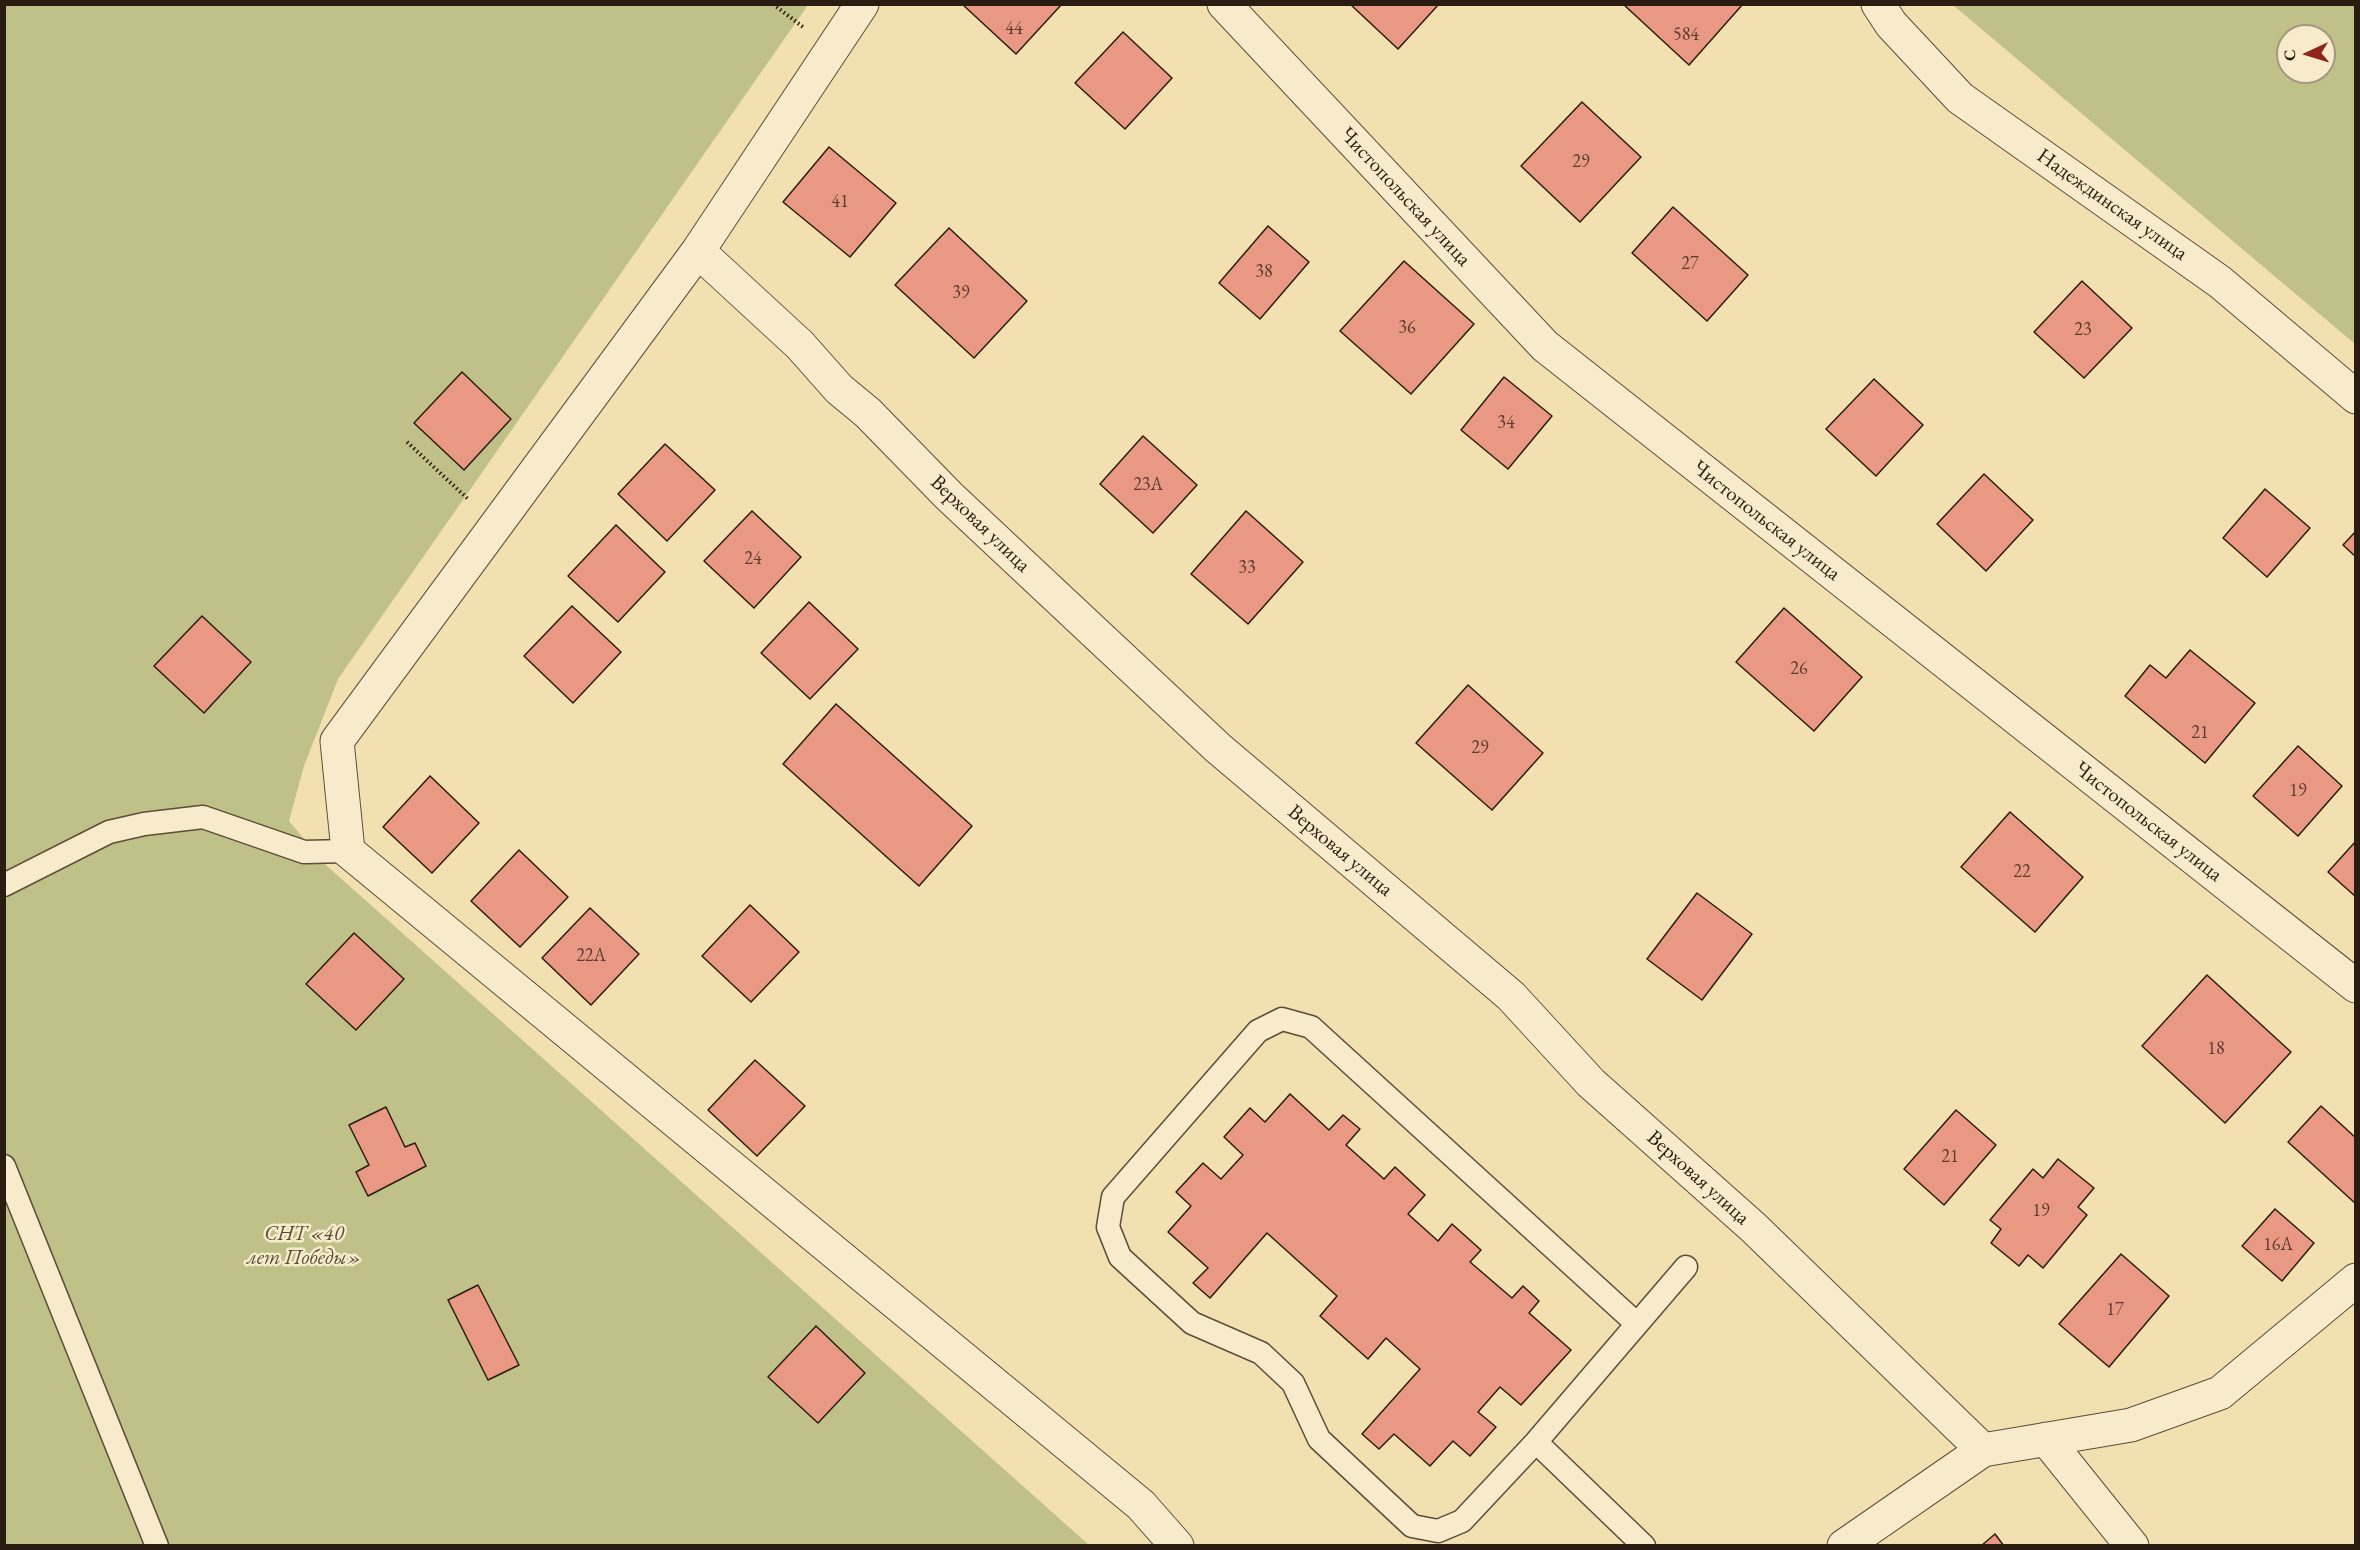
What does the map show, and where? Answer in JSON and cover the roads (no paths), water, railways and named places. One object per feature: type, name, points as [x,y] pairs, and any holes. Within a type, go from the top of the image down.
[{"type":"street","points":[[862,4],[698,251],[337,741],[348,851],[1142,1506],[1178,1545]]},
{"type":"street","name":"Чистопольская улица","points":[[1224,4],[1545,346],[2355,986]]},
{"type":"street","name":"Надеждинская улица","points":[[1878,4],[1891,24],[1960,98],[2220,282],[2355,396]]},
{"type":"street","name":"Верховая улица","points":[[698,251],[800,345],[839,389],[868,414],[949,496],[1218,748],[1511,996],[1591,1083],[1754,1228],[1983,1450]]},
{"type":"street","points":[[1844,1545],[1983,1450],[2132,1425],[2220,1393],[2355,1280]]},
{"type":"street","points":[[2046,1439],[2132,1545]]},
{"type":"lane","points":[[4,885],[109,832],[144,824],[203,817],[304,852],[348,851]]},
{"type":"lane","points":[[1637,1324],[1311,1027],[1282,1019],[1257,1031],[1113,1197],[1108,1227],[1120,1257],[1192,1323],[1261,1353],[1293,1383],[1319,1439],[1412,1526],[1438,1531],[1462,1521],[1536,1442],[1686,1268]]},
{"type":"lane","points":[[4,1166],[157,1545]]},
{"type":"lane","points":[[1536,1442],[1644,1545]]},
{"type":"park label","name":"СНТ «40 лет Победы»","points":[[304,1246]]}]
